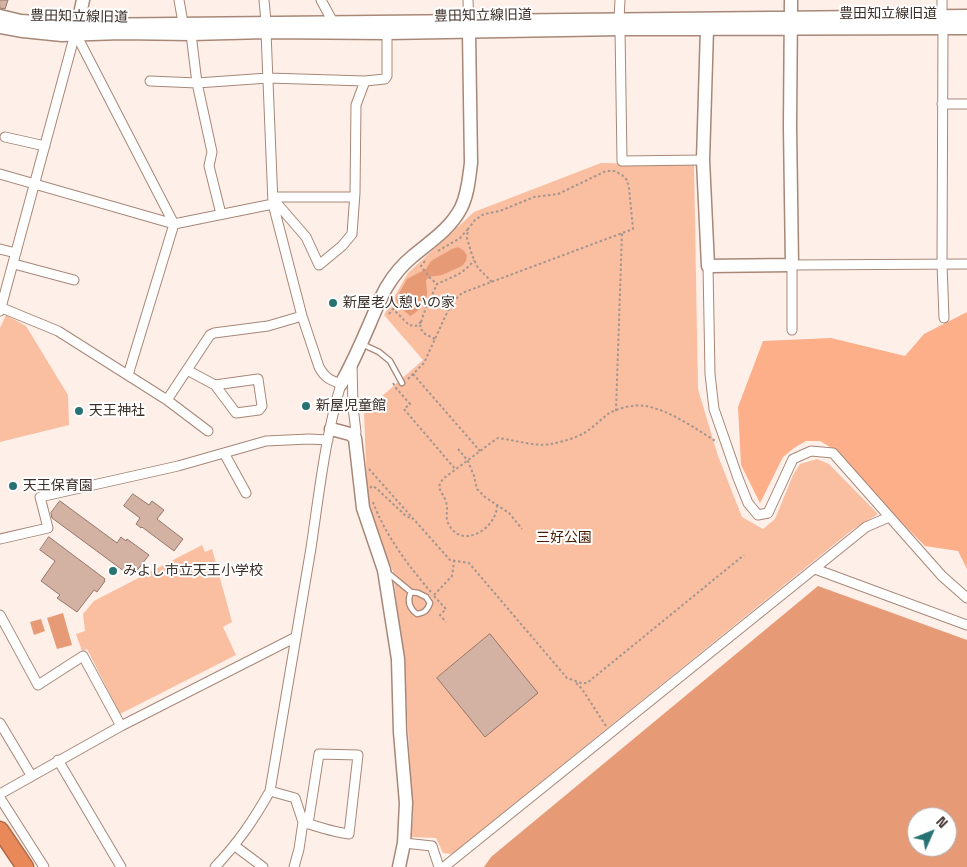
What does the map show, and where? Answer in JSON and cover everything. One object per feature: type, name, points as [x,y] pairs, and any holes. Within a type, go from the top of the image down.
[{"type":"highway","points":[[0,830],[25,867]]},
{"type":"street","points":[[83,0],[1,310],[58,331],[167,400],[208,431]]},
{"type":"street","points":[[179,0],[182,23]]},
{"type":"street","points":[[264,0],[273,200],[302,316],[319,367],[322,374],[328,379],[341,384]]},
{"type":"street","points":[[321,0],[333,22]]},
{"type":"street","points":[[215,867],[235,846],[258,814],[270,791],[329,434],[341,384],[386,288],[412,256],[439,236],[448,226],[465,198],[471,163],[468,0]]},
{"type":"street","points":[[620,0],[622,160],[703,160]]},
{"type":"street","points":[[791,0],[792,330]]},
{"type":"street","points":[[942,0],[942,264],[944,318]]},
{"type":"street","name":"豊田知立線旧道","points":[[0,16],[76,29],[121,33],[191,34],[333,22],[469,26],[942,22],[967,16]]},
{"type":"street","name":"豊田知立線旧道","points":[[942,22],[967,28]]},
{"type":"street","name":"豊田知立線旧道","points":[[0,27],[52,34],[76,29],[182,23],[387,33],[469,26]]},
{"type":"street","name":"豊田知立線旧道","points":[[620,24],[707,29],[790,23]]},
{"type":"street","points":[[76,29],[80,42],[174,224],[128,375]]},
{"type":"street","points":[[707,29],[703,160],[711,392],[714,409],[748,503],[758,515],[768,513],[793,459],[811,451],[833,454],[942,576],[967,598]]},
{"type":"street","points":[[150,81],[196,82],[268,78],[365,81],[385,79],[388,76],[387,33]]},
{"type":"street","points":[[191,34],[196,82],[212,152],[209,166],[221,214]]},
{"type":"street","points":[[273,200],[306,237],[320,265],[342,246],[352,234],[356,104],[365,81]]},
{"type":"street","points":[[942,104],[967,104]]},
{"type":"street","points":[[5,137],[45,146]]},
{"type":"street","points":[[0,174],[174,224],[273,200],[354,197]]},
{"type":"street","points":[[0,249],[16,253]]},
{"type":"street","points":[[14,264],[74,280]]},
{"type":"street","points":[[708,266],[967,264]]},
{"type":"street","points":[[167,400],[210,335],[268,326],[302,316]]},
{"type":"street","points":[[352,364],[355,438],[363,508],[384,570],[398,659],[400,732],[406,803],[404,843],[399,867]]},
{"type":"street","points":[[187,370],[215,385],[236,413],[259,410],[262,406],[258,379],[215,385]]},
{"type":"street","points":[[0,538],[48,528],[40,497],[178,466],[266,442],[309,440],[329,434],[350,434],[355,438]]},
{"type":"street","points":[[224,453],[246,492]]},
{"type":"street","points":[[444,867],[866,527],[889,517]]},
{"type":"street","points":[[815,569],[967,625]]},
{"type":"street","points":[[0,616],[38,685],[83,656],[121,726]]},
{"type":"street","points":[[0,794],[121,726],[296,637]]},
{"type":"street","points":[[0,723],[31,775]]},
{"type":"street","points":[[294,867],[319,754],[358,756],[349,834],[305,823]]},
{"type":"street","points":[[58,760],[122,867]]},
{"type":"street","points":[[270,791],[295,798],[305,823]]},
{"type":"street","points":[[0,798],[44,867]]},
{"type":"street","points":[[404,843],[432,846],[439,867]]},
{"type":"street","points":[[235,846],[263,867]]},
{"type":"lane","points":[[361,344],[379,352],[390,361],[402,383]]},
{"type":"lane","points":[[384,570],[411,592],[426,597],[430,604],[423,613],[417,614],[409,605],[411,592]]},
{"type":"path","points":[[402,383],[424,363],[452,303],[462,293],[633,229],[627,180],[615,171],[606,171],[558,194],[534,197],[500,211],[484,214],[475,220],[460,238],[436,252]]},
{"type":"path","points":[[468,229],[467,238],[474,260],[478,268],[492,282]]},
{"type":"path","points":[[616,411],[622,233]]},
{"type":"path","points":[[435,339],[425,334],[420,328],[437,284],[459,275],[474,260]]},
{"type":"path","points":[[425,261],[421,266],[437,284]]},
{"type":"path","points":[[389,314],[393,309],[410,325],[416,326],[421,322]]},
{"type":"path","points":[[413,374],[480,452]]},
{"type":"path","points":[[393,383],[410,404],[404,409],[456,470]]},
{"type":"path","points":[[497,505],[494,519],[483,530],[475,535],[461,536],[449,526],[446,520],[446,501],[439,489],[440,482],[444,478],[498,438],[522,443],[550,444],[583,434],[610,413],[629,406],[643,406],[655,408],[681,420],[727,448]]},
{"type":"path","points":[[458,449],[468,461],[477,488],[485,497],[509,513],[522,529]]},
{"type":"path","points":[[369,469],[450,560],[469,563],[567,678],[581,683],[587,683],[744,555]]},
{"type":"path","points":[[369,489],[372,486],[376,488],[406,516],[415,520]]},
{"type":"path","points":[[371,496],[393,542],[410,568],[446,609],[440,615],[446,622]]},
{"type":"path","points":[[434,596],[452,576],[454,561]]},
{"type":"path","points":[[574,681],[582,689],[610,733]]},
{"type":"green space","name":"三好公園","points":[[601,163],[694,165],[698,389],[718,456],[742,517],[763,529],[775,519],[793,475],[800,464],[817,459],[829,464],[878,514],[852,530],[452,854],[443,853],[436,838],[411,837],[413,814],[405,679],[393,571],[368,515],[364,412],[423,360],[384,315],[408,273],[474,212]]},
{"type":"green space","points":[[6,315],[26,326],[68,395],[69,425],[0,442],[0,328]]},
{"type":"green space","points":[[202,545],[205,552],[212,549],[232,622],[223,627],[236,655],[120,714],[87,649],[82,651],[76,634],[85,631],[83,614],[94,601]]},
{"type":"shaded area","points":[[458,247],[467,255],[466,261],[462,266],[442,275],[429,277],[426,280],[427,293],[425,300],[418,310],[410,316],[399,306],[396,299],[407,279],[426,269],[431,261]]},
{"type":"shaded area","points":[[967,312],[967,569],[958,551],[925,546],[882,503],[835,450],[820,441],[806,441],[783,457],[760,503],[741,465],[738,407],[763,341],[831,338],[905,356],[924,334]]},
{"type":"shaded area","points":[[818,586],[967,640],[967,867],[484,867],[491,857]]},
{"type":"shaded area","points":[[63,613],[72,645],[57,649],[47,618]]},
{"type":"shaded area","points":[[41,619],[45,631],[34,635],[30,622]]},
{"type":"building","points":[[0,0],[8,0],[5,9],[0,8]]},
{"type":"building","points":[[133,494],[149,505],[152,501],[164,510],[157,519],[183,539],[174,551],[136,524],[140,518],[124,506]]},
{"type":"building","points":[[60,501],[117,543],[121,537],[126,541],[127,539],[149,555],[132,577],[52,518],[51,513]]},
{"type":"building","points":[[49,537],[105,579],[97,592],[94,590],[77,612],[57,598],[60,595],[41,581],[55,561],[40,550]]},
{"type":"building","points":[[490,634],[538,693],[485,737],[437,678]]},
{"type":"place","name":"新屋老人憩いの家","points":[[333,303]]},
{"type":"place","name":"新屋児童館","points":[[306,406]]},
{"type":"place","name":"天王神社","points":[[79,411]]},
{"type":"place","name":"天王保育園","points":[[13,486]]},
{"type":"place","name":"みよし市立天王小学校","points":[[113,571]]}]
